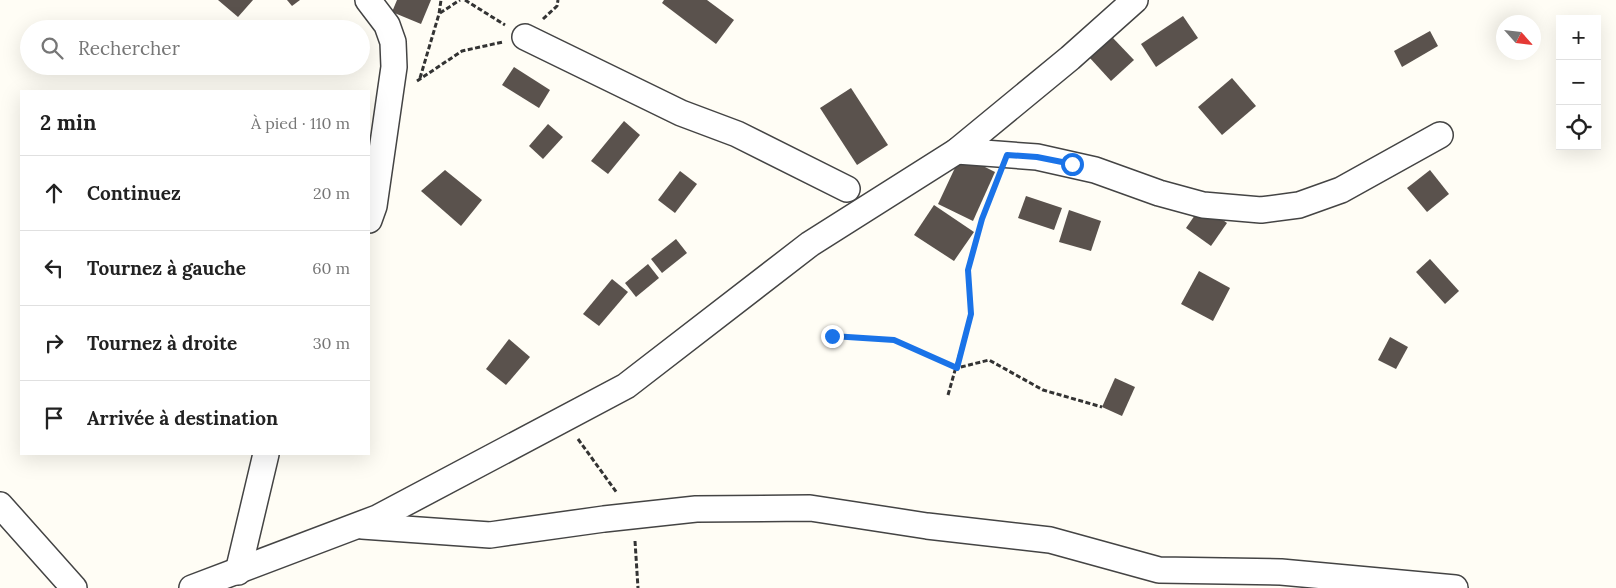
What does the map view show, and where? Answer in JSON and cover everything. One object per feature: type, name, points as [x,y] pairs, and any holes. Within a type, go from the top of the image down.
[{"type":"street","points":[[368,0],[387,25],[393,42],[394,67],[374,206],[370,217]]},
{"type":"street","points":[[192,588],[377,518],[626,386],[810,244],[957,151],[1070,58],[1135,0]]},
{"type":"street","points":[[525,37],[682,113],[738,134],[846,189]]},
{"type":"street","points":[[957,151],[1037,157],[1095,170],[1159,193],[1203,205],[1261,210],[1299,205],[1342,190],[1440,135]]},
{"type":"street","points":[[238,572],[266,455]]},
{"type":"street","points":[[0,504],[74,588]]},
{"type":"street","points":[[359,526],[490,535],[604,519],[696,509],[810,508],[927,526],[1050,540],[1159,570],[1281,572],[1455,588]]},
{"type":"path","points":[[420,79],[439,14],[441,0]]},
{"type":"path","points":[[439,14],[460,0]]},
{"type":"path","points":[[465,0],[525,37]]},
{"type":"path","points":[[389,100],[462,50],[525,37],[557,6],[558,0]]},
{"type":"path","points":[[948,395],[971,314],[968,270],[982,219],[1007,155]]},
{"type":"path","points":[[832,336],[894,340],[957,368],[989,360],[1043,390],[1102,407]]},
{"type":"building","points":[[218,0],[253,0],[238,17]]},
{"type":"building","points":[[287,0],[300,0],[292,6]]},
{"type":"building","points":[[397,0],[431,0],[421,24],[392,12]]},
{"type":"building","points":[[664,0],[707,0],[734,20],[716,44],[662,3]]},
{"type":"building","points":[[1183,16],[1198,38],[1156,67],[1141,44]]},
{"type":"building","points":[[1430,31],[1438,46],[1402,67],[1394,51]]},
{"type":"building","points":[[1112,37],[1134,60],[1111,81],[1089,57]]},
{"type":"building","points":[[514,67],[550,90],[539,108],[502,85]]},
{"type":"building","points":[[1232,78],[1256,106],[1222,135],[1198,107]]},
{"type":"building","points":[[851,88],[888,145],[857,165],[820,108]]},
{"type":"building","points":[[624,121],[640,135],[608,174],[591,161]]},
{"type":"building","points":[[548,124],[563,137],[543,159],[529,146]]},
{"type":"building","points":[[961,155],[995,172],[973,221],[938,204]]},
{"type":"building","points":[[445,170],[482,200],[461,226],[421,191]]},
{"type":"building","points":[[1430,170],[1449,194],[1427,212],[1407,188]]},
{"type":"building","points":[[680,171],[697,184],[675,213],[658,200]]},
{"type":"building","points":[[1026,196],[1062,208],[1054,230],[1018,218]]},
{"type":"building","points":[[934,205],[974,232],[954,261],[914,235]]},
{"type":"building","points":[[1202,205],[1227,223],[1211,246],[1186,228]]},
{"type":"building","points":[[1069,210],[1101,221],[1091,251],[1059,242]]},
{"type":"building","points":[[676,239],[687,253],[662,273],[651,259]]},
{"type":"building","points":[[1430,259],[1459,291],[1445,304],[1416,272]]},
{"type":"building","points":[[648,264],[659,278],[636,297],[625,283]]},
{"type":"building","points":[[1199,271],[1230,288],[1213,321],[1181,304]]},
{"type":"building","points":[[612,279],[628,292],[599,326],[583,314]]},
{"type":"building","points":[[1390,337],[1408,347],[1396,369],[1378,360]]},
{"type":"building","points":[[509,339],[530,357],[506,385],[486,369]]},
{"type":"building","points":[[1115,378],[1135,387],[1122,416],[1102,407]]},
{"type":"route","points":[[832,336],[894,340],[957,368],[971,314],[968,270],[982,219],[1007,155],[1037,157],[1072,164]]}]
